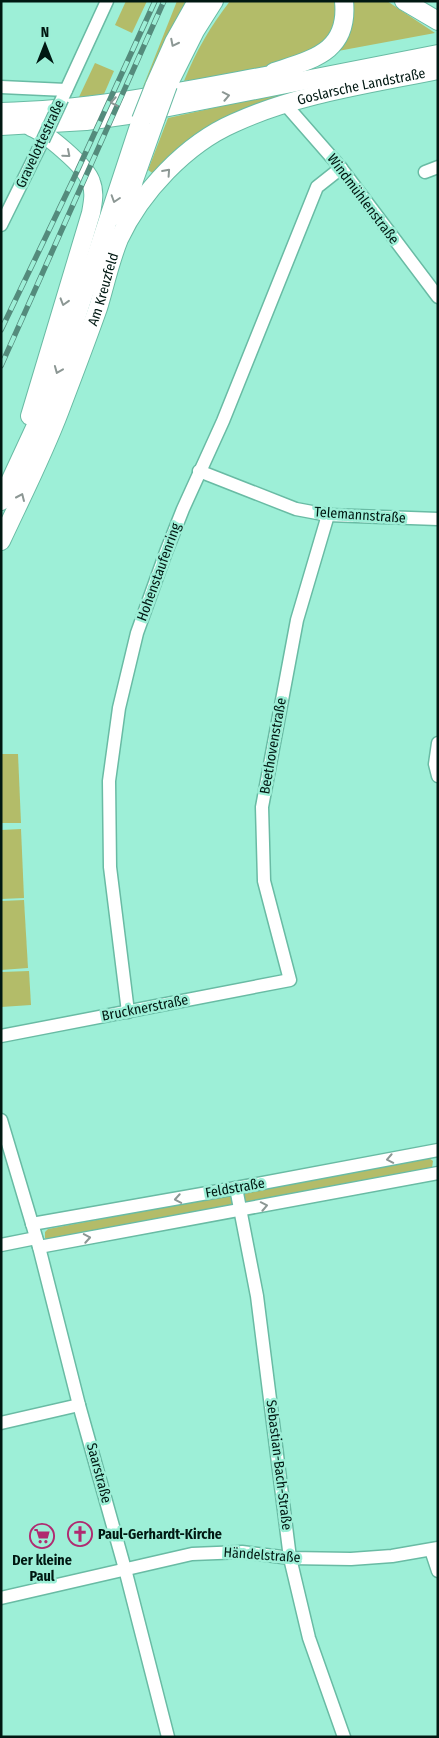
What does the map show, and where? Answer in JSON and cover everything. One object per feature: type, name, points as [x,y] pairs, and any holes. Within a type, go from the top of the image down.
[{"type":"main road","points":[[170,92],[174,42],[197,1]]},
{"type":"main road","points":[[119,240],[149,119],[170,92],[195,31],[214,1]]},
{"type":"main road","points":[[262,76],[314,58],[331,47],[342,31],[344,1]]},
{"type":"main road","points":[[404,1],[438,22]]},
{"type":"main road","points":[[1,112],[76,107],[262,76],[438,43]]},
{"type":"main road","points":[[1,126],[28,126],[86,121],[170,92],[438,54]]},
{"type":"main road","name":"Goslarsche Landstraße","points":[[285,104],[438,70]]},
{"type":"main road","name":"Am Kreuzfeld","points":[[1,541],[59,413],[98,309],[119,240],[129,221],[151,190],[178,160],[194,146],[232,123],[285,104]]},
{"type":"main road","name":"Am Kreuzfeld","points":[[1,501],[62,360],[149,119]]},
{"type":"main road","points":[[22,454],[33,403],[91,213],[94,197],[90,178],[80,165],[47,137],[28,126]]},
{"type":"street","name":"Gravelottestraße","points":[[1,225],[43,140],[107,1]]},
{"type":"street","points":[[1,87],[64,94]]},
{"type":"street","name":"Windmühlenstraße","points":[[285,104],[340,168],[438,297]]},
{"type":"street","points":[[425,172],[438,167]]},
{"type":"street","name":"Hohenstaufenring","points":[[128,1012],[110,867],[109,782],[119,708],[138,633],[166,552],[223,421],[317,187],[340,168]]},
{"type":"street","name":"Telemannstraße","points":[[200,472],[296,509],[328,515],[438,519]]},
{"type":"street","name":"Beethovenstraße","points":[[290,980],[264,881],[262,807],[297,620],[328,515]]},
{"type":"street","points":[[437,743],[435,764],[438,776]]},
{"type":"street","name":"Brucknerstraße","points":[[1,1036],[290,980]]},
{"type":"street","points":[[1,1120],[38,1243]]},
{"type":"street","name":"Feldstraße","points":[[32,1224],[438,1150]]},
{"type":"street","name":"Feldstraße","points":[[1,1245],[38,1243],[241,1210],[438,1173]]},
{"type":"street","name":"Sebastian-Bach-Straße","points":[[236,1188],[257,1296],[290,1558],[309,1638],[344,1737]]},
{"type":"street","name":"Saarstraße","points":[[38,1243],[79,1405],[125,1569],[165,1736]]},
{"type":"street","points":[[1,1423],[79,1405]]},
{"type":"street","points":[[434,1549],[438,1572]]},
{"type":"street","name":"Händelstraße","points":[[1,1598],[192,1554],[242,1552],[290,1558],[356,1559],[392,1556],[434,1549]]},
{"type":"green space","points":[[126,1],[147,1],[132,33],[115,25]]},
{"type":"green space","points":[[177,1],[187,1],[141,92]]},
{"type":"green space","points":[[230,1],[339,1],[332,41],[275,68],[184,81],[204,40]]},
{"type":"green space","points":[[349,1],[387,1],[435,33],[338,51]]},
{"type":"green space","points":[[95,63],[114,71],[104,94],[79,97]]},
{"type":"green space","points":[[285,92],[286,94],[239,111],[216,124],[154,174],[148,170],[168,118]]},
{"type":"green space","points":[[1,754],[18,754],[21,823],[1,823]]},
{"type":"green space","points":[[21,829],[24,898],[1,899],[1,830]]},
{"type":"green space","points":[[24,900],[28,968],[1,970],[1,901]]},
{"type":"green space","points":[[29,971],[31,1005],[1,1007],[1,972]]},
{"type":"green space","points":[[429,1158],[433,1161],[432,1168],[48,1240],[45,1238],[45,1232],[48,1229]]},
{"type":"railway","points":[[1,330],[74,178],[155,1]]},
{"type":"railway","points":[[1,366],[164,1]]},
{"type":"place","name":"Paul-Gerhardt-Kirche","points":[[80,1534]]},
{"type":"place","name":"Der kleine Paul","points":[[42,1536]]}]
